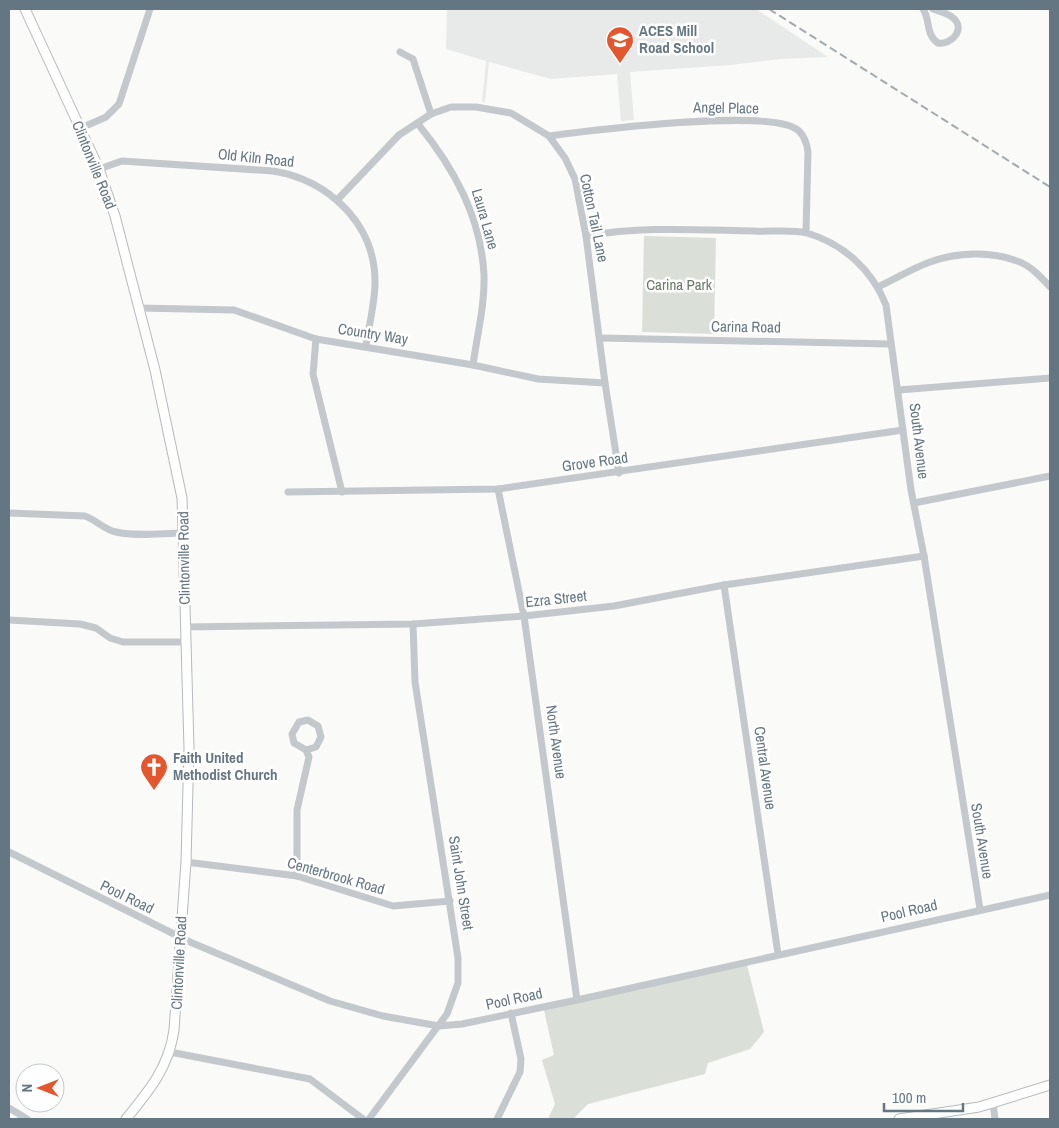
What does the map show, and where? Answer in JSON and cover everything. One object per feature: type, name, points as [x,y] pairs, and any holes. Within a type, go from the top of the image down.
[{"type":"main road","name":"Clintonville Road","points":[[26,9],[99,169],[115,216],[178,470],[182,498],[189,748],[186,862],[174,1030],[170,1052],[160,1075],[126,1119]]},
{"type":"main road","points":[[898,1119],[993,1103],[1050,1085]]},
{"type":"street","points":[[81,128],[106,117],[119,104],[150,9]]},
{"type":"street","points":[[923,9],[927,15],[932,39],[938,43],[950,42],[955,38],[958,29],[956,22],[952,17],[933,9]]},
{"type":"street","points":[[400,52],[413,59],[431,114]]},
{"type":"street","name":"Cotton Tail Lane","points":[[338,199],[399,135],[431,114],[451,107],[476,107],[511,113],[548,136],[565,158],[575,179],[586,236],[601,338],[605,384],[619,472]]},
{"type":"street","name":"Angel Place","points":[[548,136],[626,126],[689,122],[781,123],[798,130],[806,142],[808,152],[806,232]]},
{"type":"street","name":"Laura Lane","points":[[418,124],[437,147],[456,176],[469,204],[480,244],[484,275],[483,303],[473,365]]},
{"type":"street","name":"Old Kiln Road","points":[[99,169],[122,161],[273,171],[306,179],[338,199],[358,224],[374,266],[374,292],[366,346]]},
{"type":"street","name":"South Avenue","points":[[586,236],[637,229],[806,232],[835,245],[855,259],[878,287],[886,305],[914,504],[924,556],[980,909]]},
{"type":"street","points":[[878,287],[929,262],[967,254],[992,255],[1019,261],[1038,274],[1050,287]]},
{"type":"street","name":"Country Way","points":[[139,308],[234,310],[316,339],[473,365],[538,379],[605,384]]},
{"type":"street","name":"Carina Road","points":[[601,338],[890,344]]},
{"type":"street","points":[[316,339],[313,374],[342,492]]},
{"type":"street","points":[[899,390],[1050,378]]},
{"type":"street","name":"Grove Road","points":[[288,492],[498,490],[903,430]]},
{"type":"street","points":[[914,504],[1050,476]]},
{"type":"street","name":"North Avenue","points":[[498,490],[524,616],[577,1000]]},
{"type":"street","points":[[9,513],[85,516],[114,532],[128,534],[184,533]]},
{"type":"street","name":"Ezra Street","points":[[186,627],[413,624],[524,616],[614,606],[724,585],[924,556]]},
{"type":"street","name":"Central Avenue","points":[[724,585],[778,954]]},
{"type":"street","points":[[9,620],[80,624],[96,628],[110,638],[123,642],[186,642]]},
{"type":"street","name":"Saint John Street","points":[[369,1119],[439,1026],[452,1004],[459,975],[450,901],[415,682],[413,624]]},
{"type":"street","points":[[308,720],[318,726],[321,737],[316,746],[306,750],[294,743],[292,734],[299,722],[308,720]]},
{"type":"street","points":[[297,876],[297,810],[308,764],[306,750]]},
{"type":"street","name":"Pool Road","points":[[9,852],[180,937],[340,1005],[415,1024],[439,1026],[511,1014],[577,1000],[980,909],[1050,895]]},
{"type":"street","name":"Centerbrook Road","points":[[186,862],[297,876],[393,906],[450,901]]},
{"type":"street","points":[[497,1119],[520,1072],[521,1059],[511,1014]]},
{"type":"street","points":[[170,1052],[310,1078],[363,1119]]},
{"type":"street","points":[[993,1103],[995,1119]]},
{"type":"street","points":[[9,1108],[27,1119]]},
{"type":"shaded area","name":"ACES Mill Road School","points":[[447,9],[756,9],[828,57],[780,59],[731,65],[630,72],[634,120],[621,121],[617,74],[551,79],[489,62],[485,102],[482,102],[486,61],[446,49]]},
{"type":"green space","name":"Carina Park","points":[[644,236],[716,238],[714,334],[642,332]]},
{"type":"green space","points":[[747,965],[764,1032],[750,1049],[708,1063],[705,1074],[588,1104],[573,1119],[548,1119],[555,1104],[542,1060],[554,1055],[544,1010]]},
{"type":"railway","points":[[769,9],[1050,187]]},
{"type":"place","name":"ACES Mill Road School","points":[[620,64]]},
{"type":"place","name":"Faith United Methodist Church","points":[[154,791]]}]
